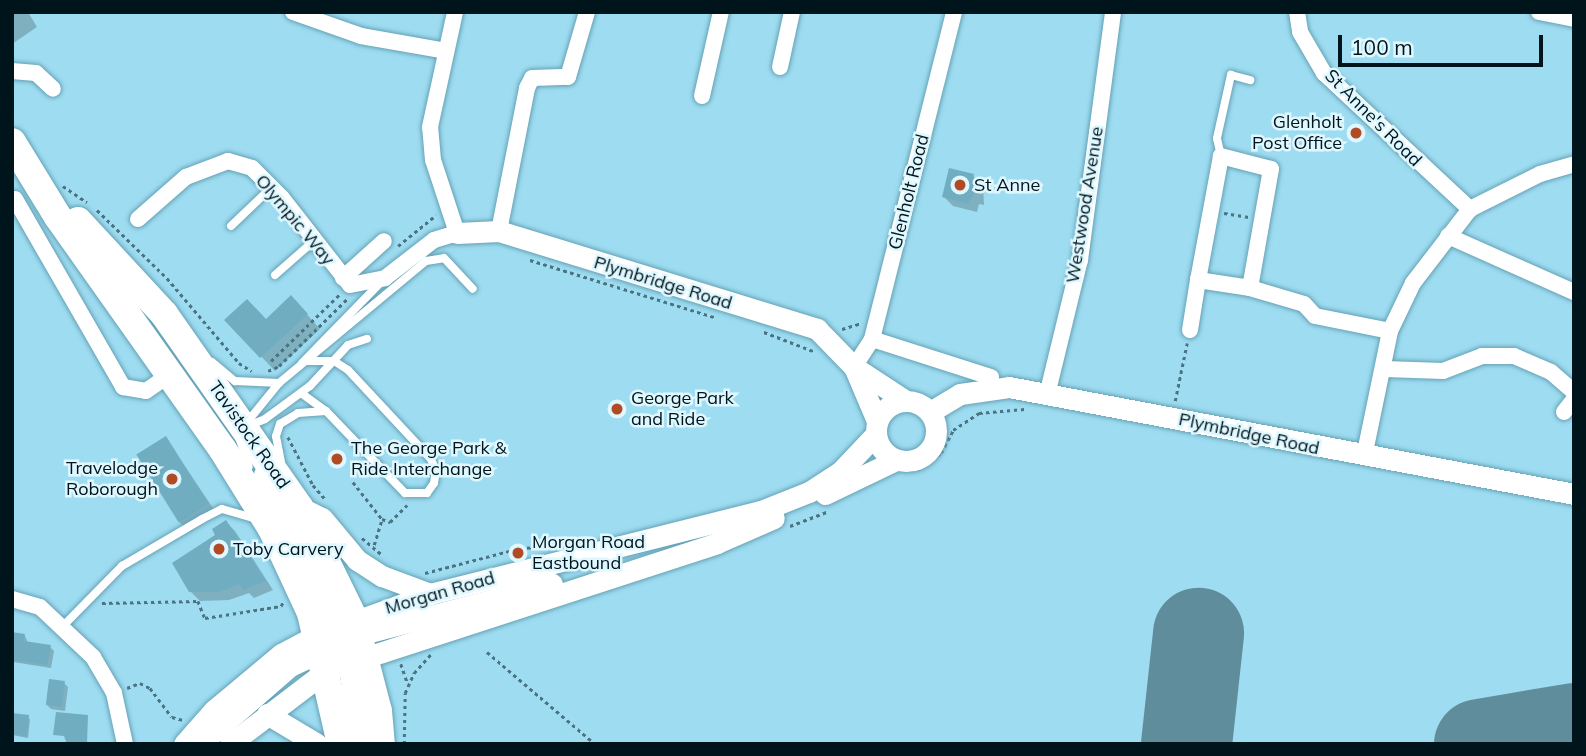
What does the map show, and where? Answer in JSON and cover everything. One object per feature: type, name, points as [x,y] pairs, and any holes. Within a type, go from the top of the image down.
[{"type":"highway","name":"Tavistock Road","points":[[12,142],[65,228],[178,358],[230,429],[272,529],[301,586],[344,642],[341,744]]},
{"type":"highway","name":"Tavistock Road","points":[[33,174],[178,358],[230,429],[293,498],[381,744]]},
{"type":"main road","name":"Plymbridge Road","points":[[457,233],[499,232],[817,329],[855,367],[906,401],[930,412],[960,394],[1009,387],[1364,457],[1574,494]]},
{"type":"main road","name":"Plymbridge Road","points":[[855,367],[885,453],[896,460]]},
{"type":"main road","points":[[876,428],[892,404],[906,401]]},
{"type":"main road","points":[[896,460],[917,460],[927,453],[936,432],[930,412]]},
{"type":"main road","name":"Morgan Road","points":[[344,642],[430,594],[761,511],[809,492],[841,471],[876,428]]},
{"type":"main road","points":[[230,429],[262,471],[326,593],[344,642],[362,744]]},
{"type":"main road","name":"Morgan Road","points":[[344,642],[458,606],[648,563],[717,544],[896,460]]},
{"type":"main road","points":[[293,498],[322,518],[357,560],[382,576],[430,594]]},
{"type":"main road","points":[[230,744],[344,642]]},
{"type":"main road","points":[[184,744],[214,710],[281,654],[344,642]]},
{"type":"main road","points":[[260,719],[317,744]]},
{"type":"street","points":[[293,12],[362,36],[446,51]]},
{"type":"street","points":[[347,281],[385,278],[434,240],[457,233],[433,160],[430,127],[455,12]]},
{"type":"street","points":[[499,232],[527,88],[532,78],[568,77],[587,12]]},
{"type":"street","points":[[702,96],[721,12]]},
{"type":"street","points":[[780,67],[792,12]]},
{"type":"street","name":"Glenholt Road","points":[[855,367],[872,339],[954,12]]},
{"type":"street","name":"Westwood Avenue","points":[[1047,395],[1080,260],[1113,12]]},
{"type":"street","name":"St Anne's Road","points":[[1297,12],[1300,32],[1324,73],[1470,209]]},
{"type":"street","points":[[1539,12],[1574,19]]},
{"type":"street","points":[[12,71],[36,73],[52,89]]},
{"type":"street","points":[[1190,330],[1221,156],[1271,169],[1250,288]]},
{"type":"street","name":"Olympic Way","points":[[138,219],[186,177],[210,165],[228,161],[252,168],[272,187],[347,281],[384,241]]},
{"type":"street","points":[[1364,457],[1385,369],[1390,331],[1413,284],[1470,209],[1540,174],[1574,164]]},
{"type":"street","points":[[15,200],[124,387],[146,391],[178,358]]},
{"type":"street","points":[[1448,236],[1574,292]]},
{"type":"street","points":[[1198,279],[1250,288],[1304,304],[1315,316],[1390,331]]},
{"type":"street","points":[[872,339],[991,377]]},
{"type":"street","points":[[1385,369],[1443,371],[1482,356],[1514,356],[1551,372],[1574,392]]},
{"type":"street","points":[[12,599],[40,607],[64,625],[93,657],[114,693],[127,743]]},
{"type":"street","points":[[209,744],[260,719]]},
{"type":"lane","points":[[1221,156],[1217,138],[1231,75],[1250,80]]},
{"type":"lane","points":[[230,226],[272,187]]},
{"type":"lane","points":[[275,275],[314,240]]},
{"type":"lane","points":[[230,429],[279,383],[309,361],[426,261],[444,258],[473,289]]},
{"type":"lane","points":[[298,369],[309,351],[385,278]]},
{"type":"lane","points":[[230,429],[265,419],[301,393],[348,345],[368,339]]},
{"type":"lane","points":[[178,358],[235,382],[279,383]]},
{"type":"lane","points":[[301,393],[326,411],[394,486],[414,495],[427,493],[434,483],[436,471],[431,459],[334,361],[309,361]]},
{"type":"lane","points":[[293,498],[276,436],[281,424],[298,413],[326,411]]},
{"type":"lane","points":[[230,429],[272,529]]},
{"type":"lane","points":[[64,625],[121,566],[222,509],[249,516],[272,529]]},
{"type":"path","points":[[72,190],[167,278],[239,363],[260,375]]},
{"type":"path","points":[[1211,210],[1262,219]]},
{"type":"path","points":[[524,258],[724,320]]},
{"type":"path","points":[[271,360],[347,281]]},
{"type":"path","points":[[817,329],[858,327],[879,310]]},
{"type":"path","points":[[1171,418],[1190,330]]},
{"type":"path","points":[[761,331],[820,353]]},
{"type":"path","points":[[281,424],[313,485],[328,502]]},
{"type":"path","points":[[353,482],[382,519],[390,522],[414,495]]},
{"type":"path","points":[[373,547],[382,519]]},
{"type":"path","points":[[352,529],[386,557]]},
{"type":"path","points":[[418,571],[428,573],[520,548],[545,547]]},
{"type":"path","points":[[85,601],[118,605],[198,601],[205,618],[281,606],[285,599]]},
{"type":"path","points":[[487,653],[595,744]]},
{"type":"path","points":[[404,744],[405,693],[414,673]]},
{"type":"path","points":[[114,693],[140,683],[150,688],[172,717],[190,719]]},
{"type":"building","name":"St Anne","points":[[949,168],[974,174],[972,184],[978,186],[968,204],[942,197]]},
{"type":"building","points":[[291,295],[308,314],[260,358],[224,320],[247,299],[266,319]]},
{"type":"building","name":"Travelodge Roborough","points":[[166,436],[208,504],[179,522],[136,455]]},
{"type":"building","name":"Toby Carvery","points":[[226,520],[266,581],[243,590],[240,584],[219,592],[189,592],[172,563],[215,535],[212,529]]},
{"type":"building","points":[[12,632],[25,634],[24,641],[51,645],[47,665],[12,660]]},
{"type":"building","points":[[49,679],[65,681],[62,707],[46,705]]},
{"type":"building","points":[[56,712],[88,715],[87,744],[67,744],[64,736],[53,735]]},
{"type":"building","points":[[12,713],[29,715],[27,737],[12,733]]},
{"type":"runway","points":[[1186,744],[1198,633]]},
{"type":"runway","points":[[1479,744],[1574,728]]},
{"type":"place","name":"Glenholt Post Office","points":[[1356,133]]},
{"type":"place","name":"St Anne","points":[[960,185]]},
{"type":"place","name":"George Park and Ride","points":[[617,409]]},
{"type":"place","name":"The George Park & Ride Interchange","points":[[337,459]]},
{"type":"place","name":"Travelodge Roborough","points":[[172,479]]},
{"type":"place","name":"Toby Carvery","points":[[219,549]]},
{"type":"place","name":"Morgan Road Eastbound","points":[[518,553]]}]
